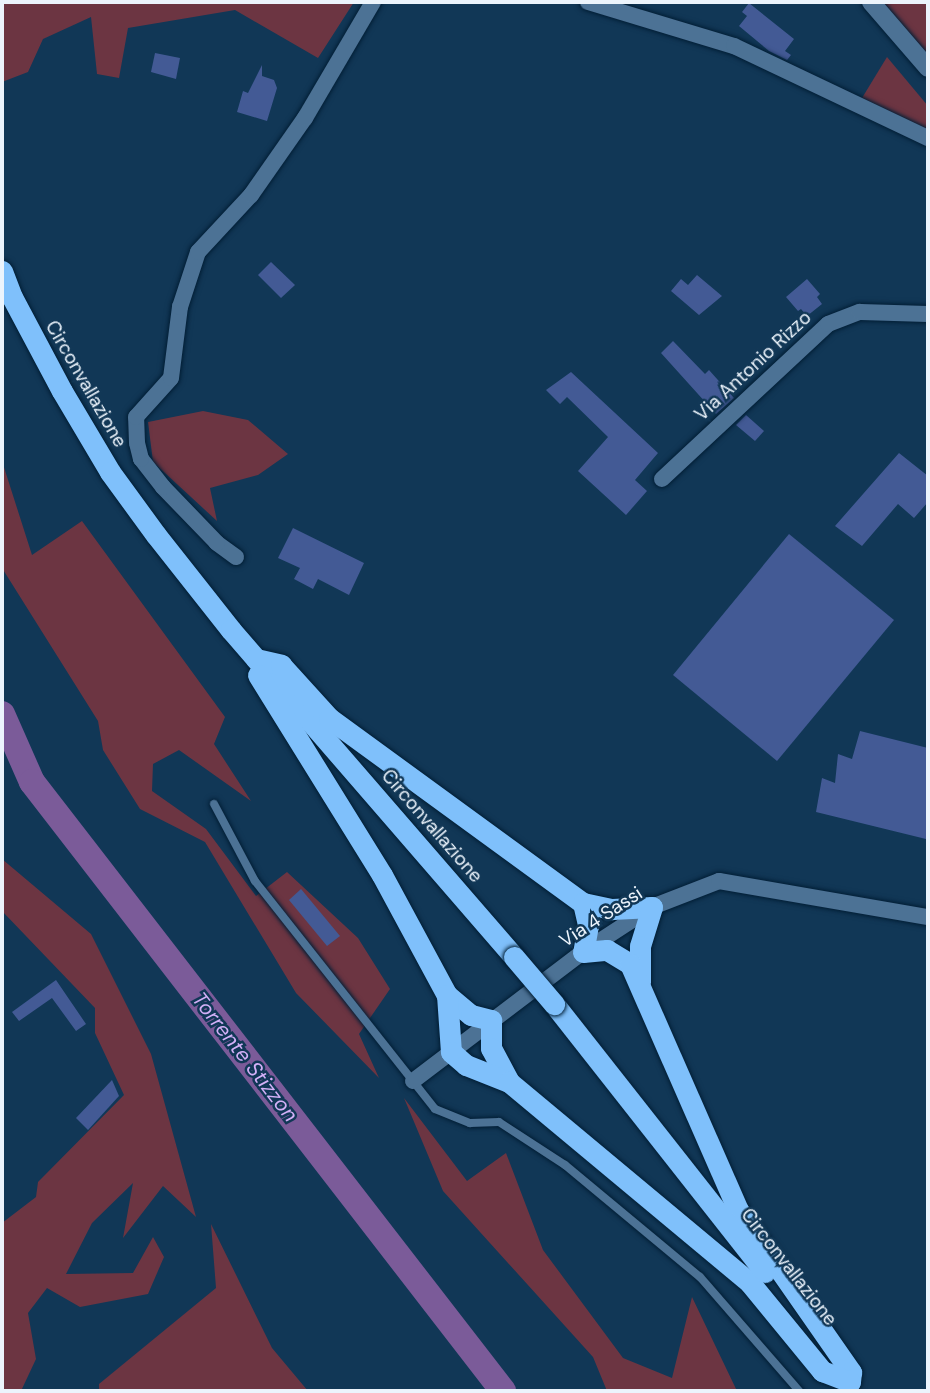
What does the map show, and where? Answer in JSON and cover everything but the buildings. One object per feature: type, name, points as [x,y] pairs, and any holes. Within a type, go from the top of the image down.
[{"type":"highway","name":"Circonvallazione","points":[[2,271],[12,297],[62,391],[110,472],[256,659],[554,1004],[854,1387]]},
{"type":"highway","points":[[509,1082],[491,1048],[491,1020],[471,1015],[447,995],[382,875],[258,678],[256,659],[281,665],[330,718],[583,903],[612,909],[652,907],[640,946],[640,983]]},
{"type":"highway","points":[[583,903],[588,925],[583,952],[607,950],[619,955],[629,964],[640,983],[738,1210],[850,1372],[854,1387]]},
{"type":"highway","points":[[447,995],[451,1052],[466,1065],[509,1082],[750,1283],[822,1371],[854,1387]]},
{"type":"street","points":[[236,557],[217,543],[141,459],[136,417],[171,378],[180,307],[198,252],[251,195],[305,118],[373,2]]},
{"type":"street","points":[[589,2],[734,46],[928,138]]},
{"type":"street","points":[[871,2],[928,68]]},
{"type":"street","name":"Via Antonio Rizzo","points":[[662,479],[828,324],[860,312],[928,314]]},
{"type":"street","name":"Via 4 Sassi","points":[[413,1081],[583,952],[652,907],[719,881],[928,917]]},
{"type":"lane","points":[[214,804],[256,881],[435,1109],[470,1123],[499,1122],[565,1165],[700,1277],[799,1391]]},
{"type":"shaded area","points":[[2,2],[354,2],[318,58],[235,10],[128,28],[119,78],[97,74],[91,17],[43,39],[28,72],[2,82]]},
{"type":"shaded area","points":[[880,2],[928,2],[928,68]]},
{"type":"shaded area","points":[[887,57],[928,106],[928,130],[862,98]]},
{"type":"shaded area","points":[[203,411],[248,420],[288,454],[258,475],[210,488],[217,521],[153,462],[148,422]]},
{"type":"shaded area","points":[[2,461],[32,555],[82,521],[225,717],[214,744],[251,801],[179,750],[153,764],[152,791],[206,829],[256,896],[287,872],[358,938],[390,989],[359,1034],[379,1078],[296,993],[205,842],[140,809],[103,750],[98,721],[2,568]]},
{"type":"shaded area","points":[[2,859],[91,934],[151,1054],[196,1217],[163,1186],[123,1238],[133,1183],[92,1223],[66,1274],[133,1273],[153,1237],[164,1257],[148,1294],[80,1307],[47,1288],[28,1313],[36,1359],[21,1391],[2,1391],[2,1223],[36,1197],[38,1182],[124,1095],[95,1033],[95,1008],[2,911]]},
{"type":"shaded area","points":[[404,1098],[467,1181],[506,1153],[543,1250],[623,1358],[672,1378],[692,1297],[737,1391],[607,1391],[593,1357],[443,1191]]},
{"type":"shaded area","points":[[211,1224],[272,1348],[308,1391],[99,1391],[99,1384],[216,1288]]},
{"type":"waterway","name":"Torrente Stizzon","points":[[2,714],[32,782],[503,1391]]}]
